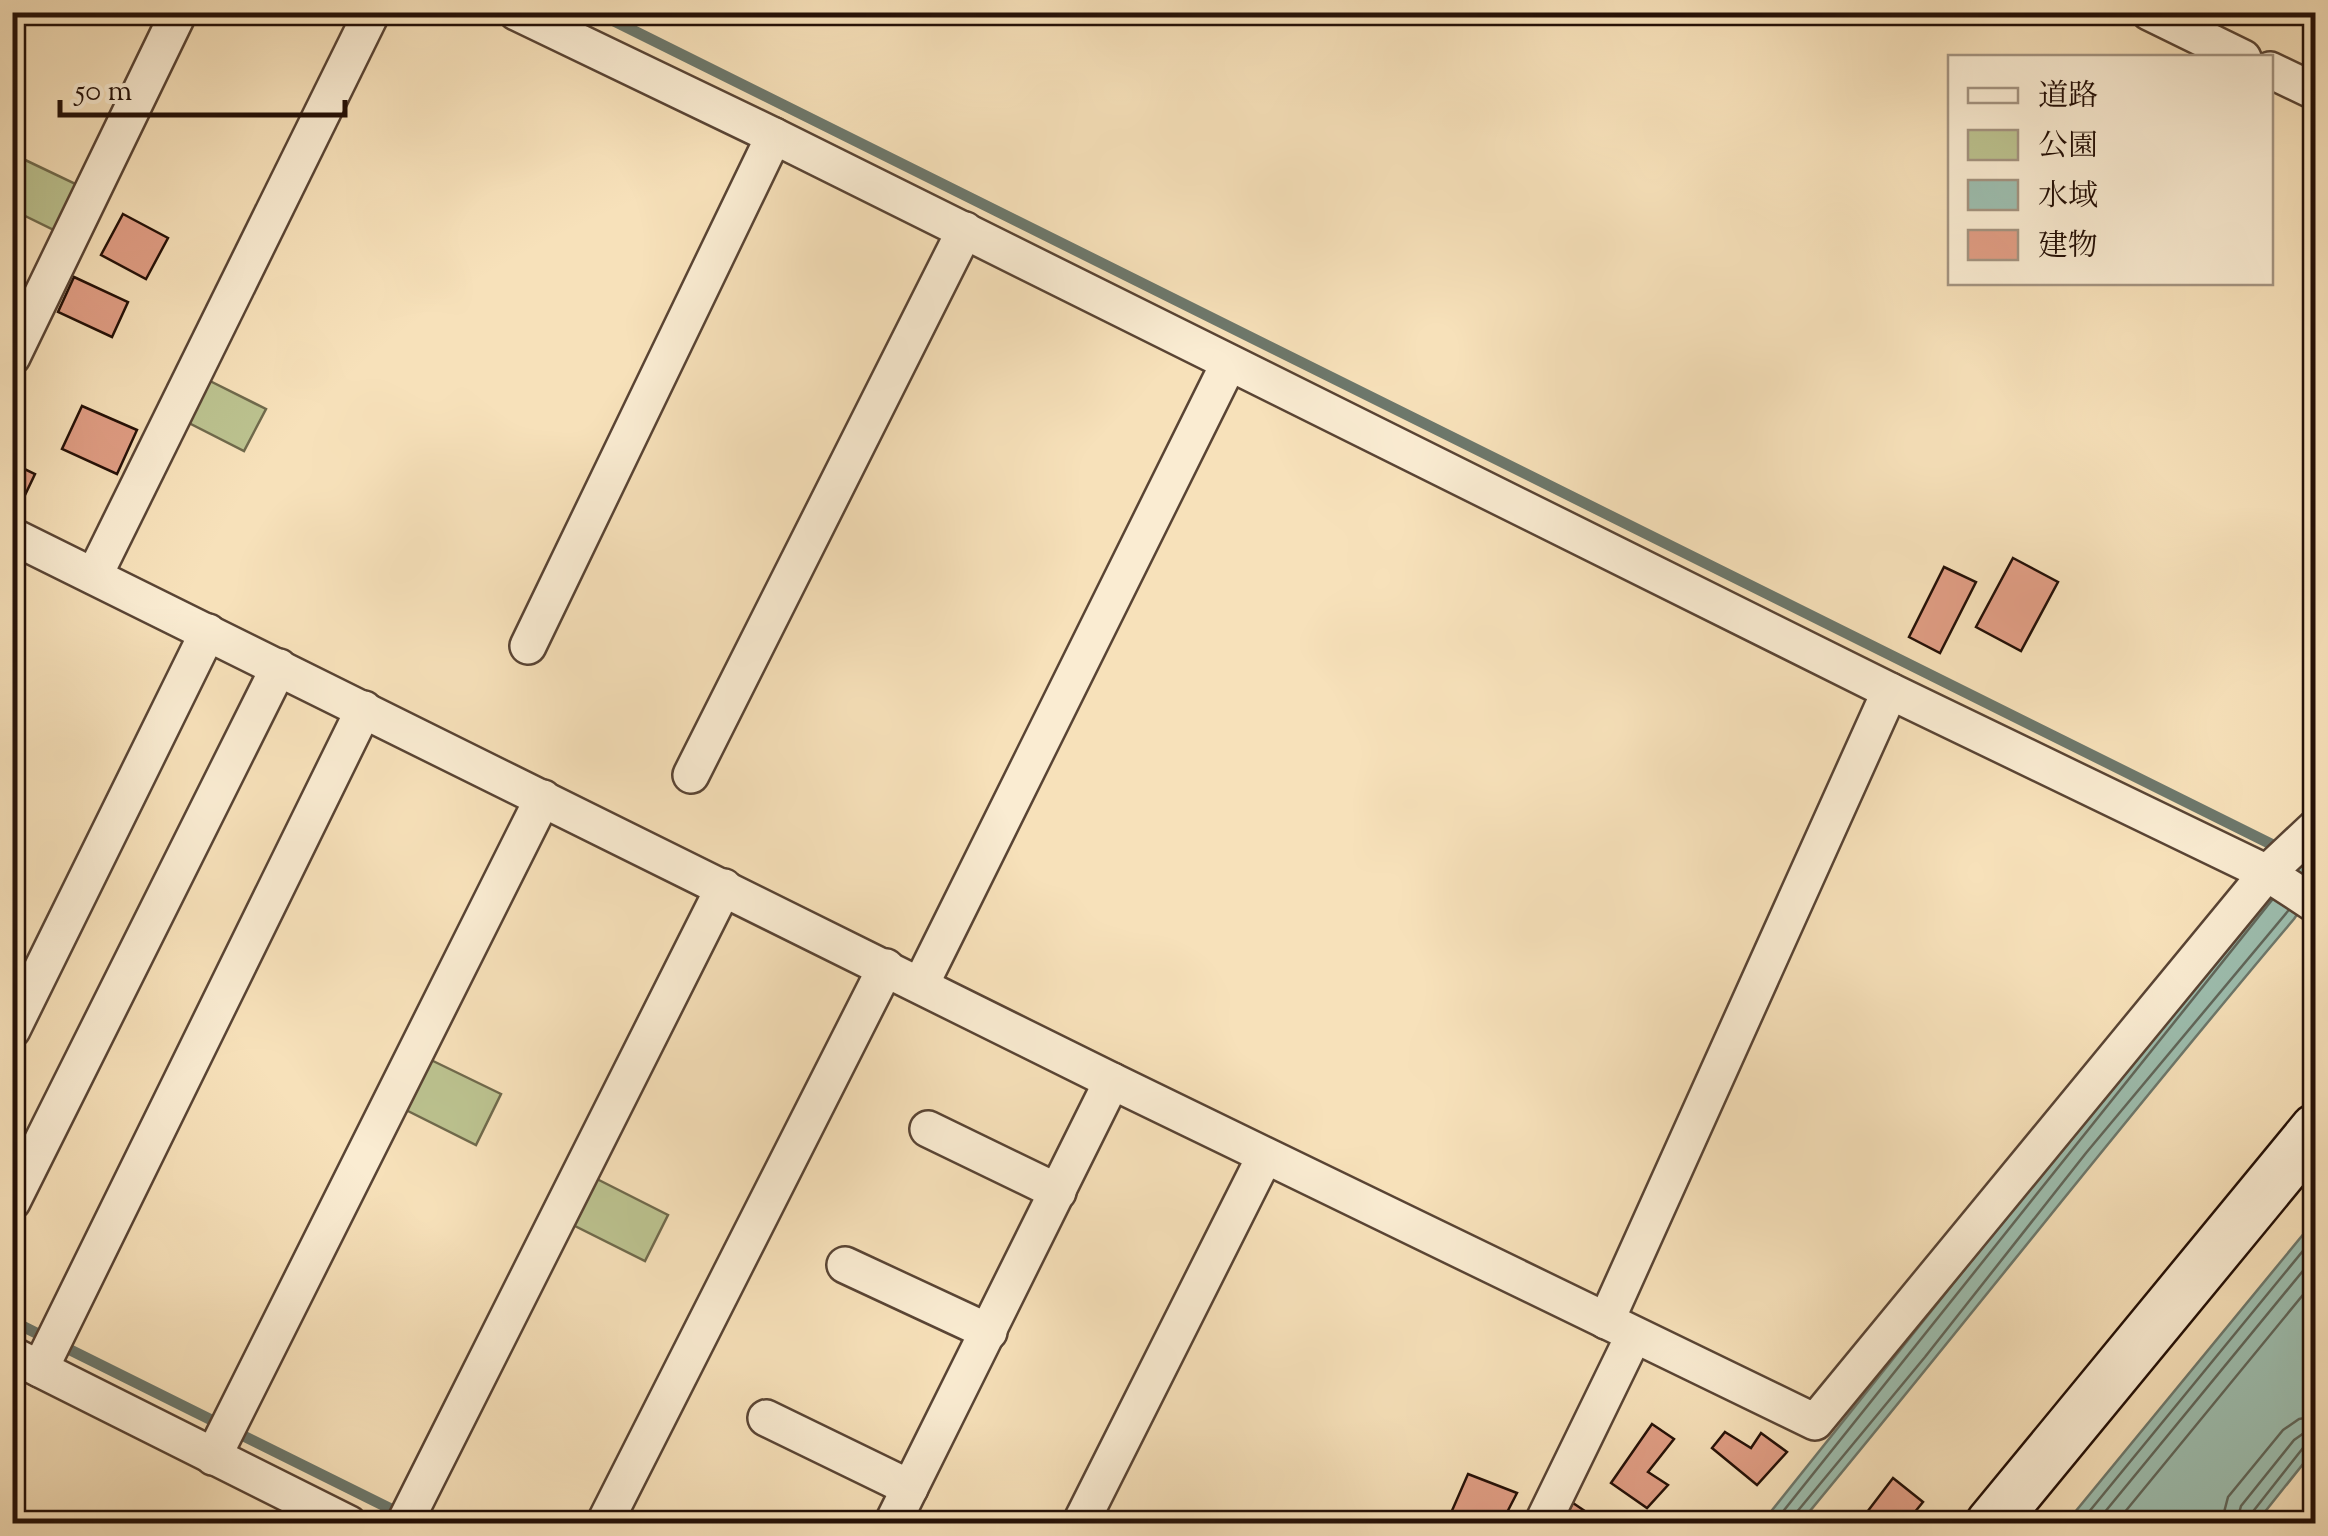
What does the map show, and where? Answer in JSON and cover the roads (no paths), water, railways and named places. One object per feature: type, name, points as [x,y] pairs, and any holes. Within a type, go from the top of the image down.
[{"type":"street","points":[[12,357],[179,12]]},
{"type":"street","points":[[94,576],[372,12]]},
{"type":"street","points":[[516,12],[965,230],[1890,691],[2286,857],[2313,903]]},
{"type":"street","points":[[2149,12],[2238,55]]},
{"type":"street","points":[[2273,71],[2316,92]]},
{"type":"street","points":[[528,646],[774,136]]},
{"type":"street","points":[[691,775],[965,230]]},
{"type":"street","points":[[922,984],[1228,363]]},
{"type":"street","points":[[12,536],[1112,1081],[1815,1422],[2286,857]]},
{"type":"street","points":[[12,1030],[208,632]]},
{"type":"street","points":[[12,1202],[280,668]]},
{"type":"street","points":[[1542,1524],[1620,1328],[1890,691]]},
{"type":"street","points":[[349,1524],[221,1440],[39,1352],[364,709]]},
{"type":"street","points":[[221,1440],[543,798]]},
{"type":"street","points":[[408,1517],[724,886]]},
{"type":"street","points":[[604,1524],[886,967]]},
{"type":"street","points":[[892,1524],[1112,1081]]},
{"type":"street","points":[[928,1128],[1058,1192]]},
{"type":"street","points":[[1990,1524],[2316,1129]]},
{"type":"street","points":[[1080,1524],[1265,1156]]},
{"type":"street","points":[[845,1265],[988,1332]]},
{"type":"street","points":[[766,1418],[910,1488]]},
{"type":"water","points":[[2315,842],[2315,888],[2294,919],[1800,1523],[1761,1524],[2259,901]]},
{"type":"water","points":[[2315,1220],[2315,1449],[2256,1523],[2066,1523]]},
{"type":"waterway","points":[[596,12],[2285,851]]},
{"type":"waterway","points":[[12,1321],[403,1515]]}]
